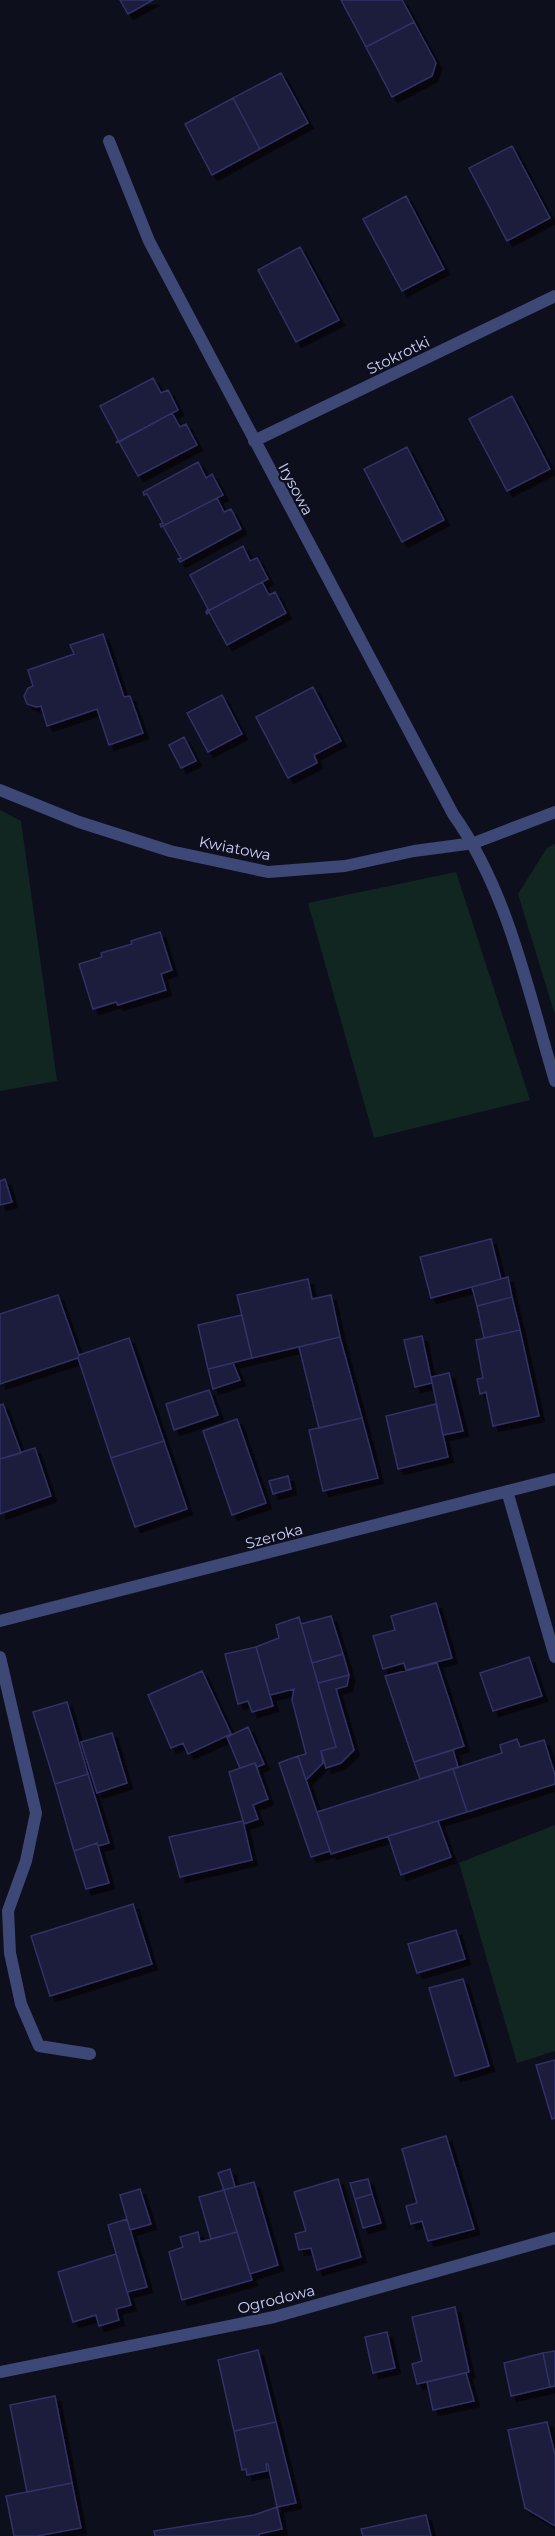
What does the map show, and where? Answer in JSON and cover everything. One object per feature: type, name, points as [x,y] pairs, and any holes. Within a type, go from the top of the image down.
[{"type":"street","name":"Irysowa","points":[[109,141],[150,241],[453,814],[474,843]]},
{"type":"street","name":"Stokrotki","points":[[254,441],[555,296]]},
{"type":"street","name":"Kwiatowa","points":[[0,790],[79,822],[170,851],[268,872],[345,866],[414,851],[474,843],[555,812]]},
{"type":"street","points":[[474,843],[498,892],[555,1081]]},
{"type":"street","name":"Szeroka","points":[[0,1621],[98,1598],[555,1479]]},
{"type":"street","points":[[507,1491],[555,1656]]},
{"type":"street","points":[[0,1657],[36,1813],[26,1861],[8,1911],[10,1953],[14,1974],[21,2004],[39,2046],[90,2054]]},
{"type":"street","name":"Ogrodowa","points":[[0,2372],[274,2317],[555,2238]]},
{"type":"green space","points":[[0,810],[21,821],[57,1081],[0,1091]]},
{"type":"green space","points":[[555,844],[555,1015],[518,894],[547,848]]},
{"type":"green space","points":[[456,872],[530,1100],[374,1138],[308,903]]},
{"type":"green space","points":[[555,1825],[555,2051],[517,2063],[459,1863]]},
{"type":"building","points":[[120,0],[153,0],[128,14]]},
{"type":"building","points":[[341,0],[402,0],[414,22],[366,47]]},
{"type":"building","points":[[414,22],[436,63],[432,76],[392,97],[366,47]]},
{"type":"building","points":[[281,73],[308,123],[260,149],[233,98]]},
{"type":"building","points":[[233,98],[260,149],[212,175],[185,124]]},
{"type":"building","points":[[512,146],[550,218],[507,241],[469,168]]},
{"type":"building","points":[[406,196],[444,269],[402,291],[363,219]]},
{"type":"building","points":[[300,247],[339,320],[296,342],[258,270]]},
{"type":"building","points":[[153,378],[161,393],[168,390],[178,410],[116,443],[118,440],[100,406]]},
{"type":"building","points":[[512,396],[550,469],[507,491],[469,419]]},
{"type":"building","points":[[172,413],[180,427],[186,424],[197,445],[138,476],[119,442]]},
{"type":"building","points":[[407,447],[444,520],[402,542],[364,469]]},
{"type":"building","points":[[198,462],[206,478],[212,474],[223,495],[161,527],[160,524],[163,523],[147,494],[144,495],[143,492]]},
{"type":"building","points":[[217,498],[224,512],[231,509],[241,529],[180,562],[178,559],[181,558],[163,526]]},
{"type":"building","points":[[243,546],[250,561],[257,558],[268,579],[206,612],[208,609],[190,575]]},
{"type":"building","points":[[262,582],[269,595],[275,592],[286,613],[227,645],[209,612],[207,614],[206,612]]},
{"type":"building","points":[[103,634],[124,697],[130,696],[143,733],[109,745],[97,709],[47,726],[41,706],[27,704],[24,696],[28,688],[33,686],[28,670],[74,654],[70,645]]},
{"type":"building","points":[[313,687],[341,741],[314,755],[317,763],[288,778],[256,717]]},
{"type":"building","points":[[222,695],[242,734],[208,752],[187,713]]},
{"type":"building","points":[[184,737],[196,761],[181,768],[169,745]]},
{"type":"building","points":[[160,932],[172,970],[161,974],[166,990],[118,1005],[116,1002],[93,1009],[79,964],[102,957],[101,953],[132,944],[131,941]]},
{"type":"building","points":[[5,1179],[12,1202],[0,1205],[0,1181]]},
{"type":"building","points":[[491,1239],[501,1279],[431,1298],[420,1257]]},
{"type":"building","points":[[508,1277],[512,1297],[477,1306],[472,1287]]},
{"type":"building","points":[[308,1279],[312,1299],[331,1295],[340,1337],[252,1358],[237,1295]]},
{"type":"building","points":[[58,1295],[79,1355],[78,1358],[0,1384],[0,1314]]},
{"type":"building","points":[[512,1297],[520,1330],[484,1338],[477,1306]]},
{"type":"building","points":[[242,1315],[252,1358],[208,1369],[198,1325]]},
{"type":"building","points":[[520,1330],[539,1416],[493,1426],[486,1392],[480,1394],[477,1379],[483,1378],[476,1340]]},
{"type":"building","points":[[422,1336],[432,1383],[415,1387],[404,1340]]},
{"type":"building","points":[[340,1337],[362,1418],[319,1428],[299,1347]]},
{"type":"building","points":[[129,1338],[164,1441],[111,1458],[78,1358],[79,1355]]},
{"type":"building","points":[[233,1363],[240,1380],[213,1389],[208,1369]]},
{"type":"building","points":[[449,1373],[463,1431],[443,1435],[431,1377]]},
{"type":"building","points":[[209,1390],[218,1415],[174,1430],[166,1404]]},
{"type":"building","points":[[3,1404],[21,1453],[0,1459],[0,1405]]},
{"type":"building","points":[[436,1404],[448,1457],[398,1469],[386,1416]]},
{"type":"building","points":[[362,1418],[378,1478],[323,1491],[309,1430]]},
{"type":"building","points":[[237,1419],[266,1503],[232,1515],[203,1431]]},
{"type":"building","points":[[164,1441],[187,1509],[135,1527],[111,1458]]},
{"type":"building","points":[[35,1448],[51,1496],[0,1514],[0,1459]]},
{"type":"building","points":[[288,1476],[291,1489],[273,1494],[269,1481]]},
{"type":"building","points":[[436,1603],[452,1658],[406,1670],[404,1663],[383,1669],[373,1636],[395,1630],[391,1616]]},
{"type":"building","points":[[331,1616],[343,1654],[312,1663],[301,1624]]},
{"type":"building","points":[[299,1617],[336,1747],[321,1751],[323,1763],[306,1780],[298,1756],[306,1754],[292,1700],[294,1689],[270,1695],[256,1647],[279,1638],[276,1625]]},
{"type":"building","points":[[256,1647],[273,1706],[252,1712],[248,1701],[238,1704],[225,1654]]},
{"type":"building","points":[[343,1654],[349,1675],[318,1683],[312,1663]]},
{"type":"building","points":[[529,1657],[542,1696],[493,1711],[480,1673]]},
{"type":"building","points":[[437,1663],[464,1746],[414,1762],[385,1676]]},
{"type":"building","points":[[202,1671],[231,1734],[188,1754],[183,1743],[171,1748],[148,1695]]},
{"type":"building","points":[[349,1675],[347,1686],[336,1689],[354,1750],[341,1763],[326,1768],[321,1751],[336,1747],[318,1683]]},
{"type":"building","points":[[67,1702],[88,1774],[55,1784],[33,1712]]},
{"type":"building","points":[[248,1727],[264,1764],[257,1767],[255,1763],[240,1768],[227,1737]]},
{"type":"building","points":[[112,1733],[127,1783],[97,1793],[81,1742]]},
{"type":"building","points":[[517,1739],[520,1747],[544,1740],[555,1775],[555,1784],[467,1812],[453,1769],[502,1753],[500,1745]]},
{"type":"building","points":[[453,1750],[458,1767],[420,1779],[414,1762]]},
{"type":"building","points":[[298,1756],[330,1851],[311,1857],[279,1763]]},
{"type":"building","points":[[255,1763],[268,1799],[253,1805],[258,1819],[244,1824],[229,1772]]},
{"type":"building","points":[[453,1769],[467,1812],[331,1854],[317,1812]]},
{"type":"building","points":[[88,1774],[109,1843],[98,1846],[97,1843],[74,1851],[55,1784]]},
{"type":"building","points":[[243,1821],[252,1860],[180,1877],[169,1837]]},
{"type":"building","points":[[438,1821],[451,1857],[401,1875],[388,1836]]},
{"type":"building","points":[[97,1843],[109,1883],[86,1889],[74,1851]]},
{"type":"building","points":[[133,1904],[152,1964],[50,1996],[31,1936]]},
{"type":"building","points":[[456,1930],[465,1959],[417,1973],[408,1944]]},
{"type":"building","points":[[463,1979],[489,2066],[455,2076],[429,1988]]},
{"type":"building","points":[[555,2060],[555,2118],[552,2119],[536,2065]]},
{"type":"building","points":[[446,2136],[474,2229],[428,2241],[422,2221],[411,2224],[406,2206],[417,2203],[402,2149]]},
{"type":"building","points":[[230,2169],[235,2187],[224,2190],[218,2173]]},
{"type":"building","points":[[338,2179],[361,2257],[317,2270],[311,2248],[299,2250],[295,2234],[306,2231],[294,2192]]},
{"type":"building","points":[[368,2179],[372,2194],[355,2199],[350,2183]]},
{"type":"building","points":[[254,2182],[278,2265],[250,2274],[224,2190]]},
{"type":"building","points":[[140,2189],[151,2224],[130,2230],[120,2195]]},
{"type":"building","points":[[224,2190],[237,2232],[211,2239],[199,2197]]},
{"type":"building","points":[[372,2194],[381,2223],[363,2228],[355,2199]]},
{"type":"building","points":[[127,2219],[147,2287],[127,2292],[108,2225]]},
{"type":"building","points":[[198,2232],[200,2242],[237,2232],[252,2280],[182,2300],[169,2252],[183,2247],[180,2237]]},
{"type":"building","points":[[116,2254],[131,2305],[116,2309],[119,2320],[99,2326],[96,2315],[73,2322],[58,2272]]},
{"type":"building","points":[[455,2307],[469,2372],[417,2384],[412,2364],[422,2361],[412,2317]]},
{"type":"building","points":[[387,2332],[395,2368],[373,2373],[365,2337]]},
{"type":"building","points":[[258,2350],[276,2422],[234,2431],[218,2360]]},
{"type":"building","points":[[555,2351],[555,2386],[550,2387],[543,2353]]},
{"type":"building","points":[[543,2353],[550,2387],[511,2396],[504,2363]]},
{"type":"building","points":[[466,2373],[474,2401],[433,2410],[427,2382]]},
{"type":"building","points":[[55,2396],[72,2483],[27,2492],[10,2405]]},
{"type":"building","points":[[276,2422],[296,2503],[277,2507],[268,2464],[266,2464],[267,2471],[247,2475],[246,2469],[242,2470],[234,2431]]},
{"type":"building","points":[[547,2422],[555,2455],[555,2526],[525,2508],[508,2430]]},
{"type":"building","points":[[72,2483],[81,2528],[37,2536],[14,2536],[6,2496]]},
{"type":"building","points":[[277,2507],[282,2529],[259,2534],[259,2536],[155,2536],[154,2531],[254,2515]]},
{"type":"building","points":[[426,2515],[431,2536],[363,2536],[361,2529]]}]
